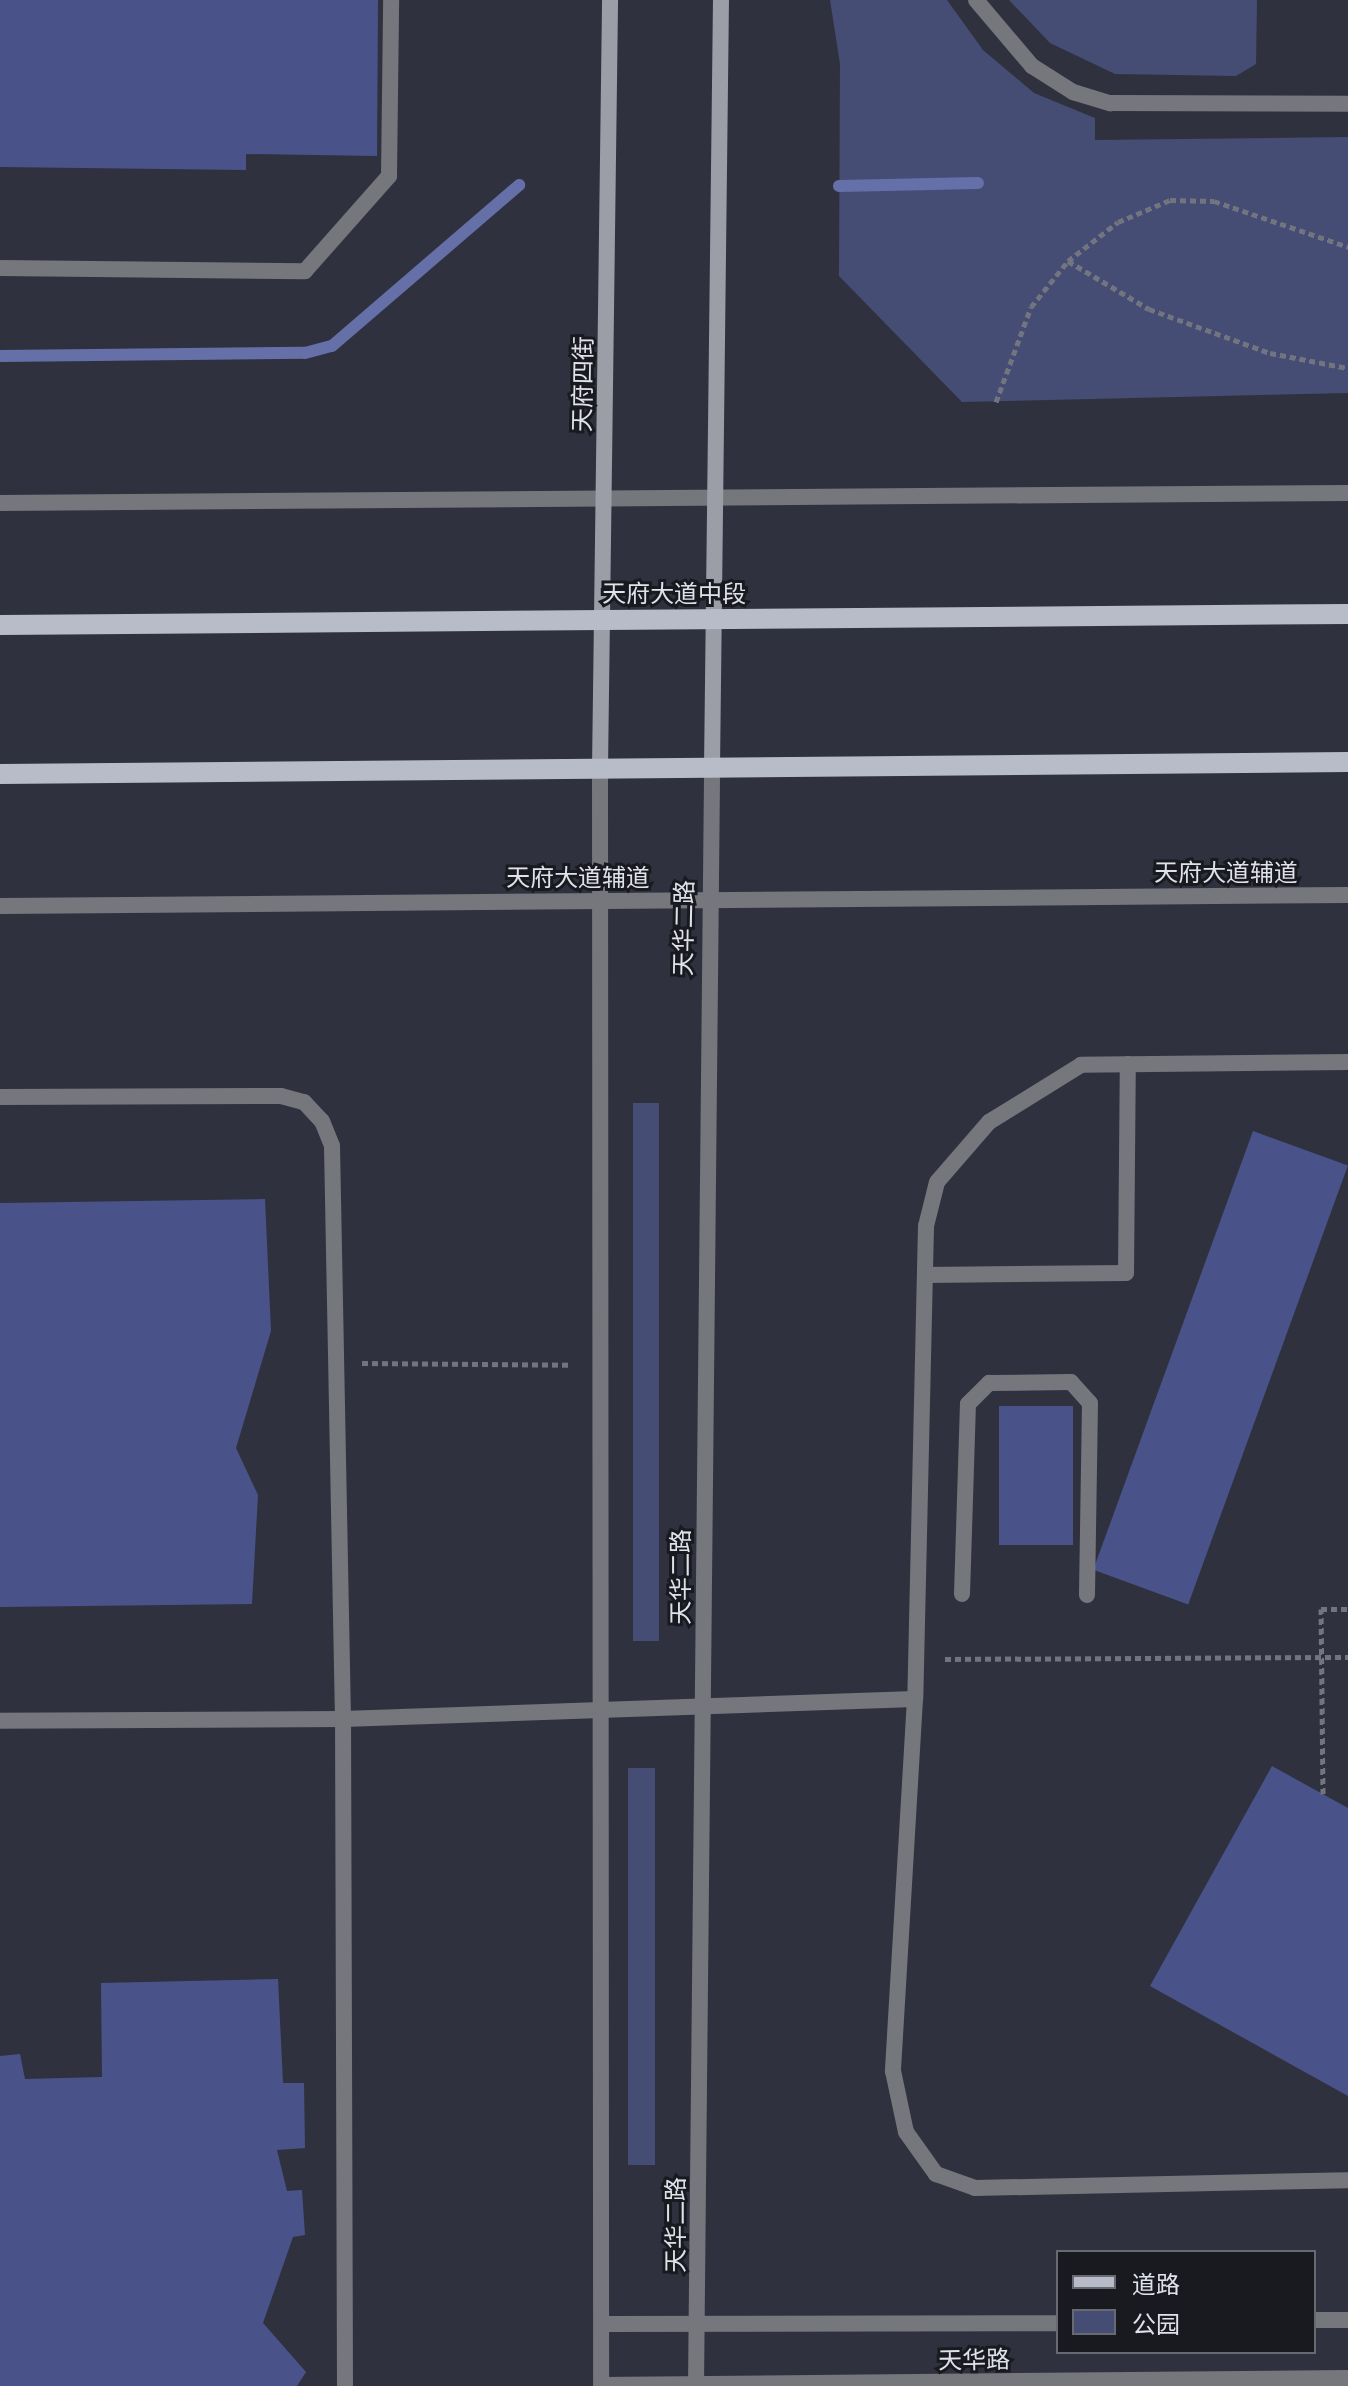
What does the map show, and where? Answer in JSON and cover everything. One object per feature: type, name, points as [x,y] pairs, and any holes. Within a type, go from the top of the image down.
[{"type":"main road","name":"天府四街","points":[[600,769],[610,0]]},
{"type":"main road","points":[[712,768],[721,0]]},
{"type":"main road","name":"天府大道中段","points":[[0,625],[1348,614]]},
{"type":"main road","points":[[0,774],[1348,762]]},
{"type":"street","points":[[0,268],[305,271],[389,176],[391,0]]},
{"type":"street","points":[[976,0],[1032,66],[1073,92],[1110,103],[1348,104]]},
{"type":"street","points":[[0,503],[1348,493]]},
{"type":"street","name":"天华二路","points":[[696,2386],[708,900],[712,768]]},
{"type":"street","points":[[600,769],[601,2385]]},
{"type":"street","name":"天府大道辅道","points":[[0,906],[1348,895]]},
{"type":"street","points":[[1348,1062],[1081,1065],[989,1122],[960,1151],[937,1182],[926,1226],[917,1659],[893,2071],[906,2132],[936,2174],[975,2188],[1348,2180]]},
{"type":"street","points":[[925,1275],[1126,1273],[1128,1064]]},
{"type":"street","points":[[0,1097],[304,1102],[322,1121],[332,1146],[343,1719],[345,2386]]},
{"type":"street","points":[[962,1594],[968,1404],[989,1383],[1071,1382],[1090,1403],[1087,1595]]},
{"type":"street","points":[[0,1721],[343,1719],[915,1699]]},
{"type":"street","points":[[1316,2320],[1348,2320]]},
{"type":"street","name":"天华路","points":[[602,2324],[1056,2323]]},
{"type":"street","name":"天华路","points":[[601,2385],[1348,2378]]},
{"type":"path","points":[[996,402],[1031,307],[1068,261],[1118,222],[1170,200],[1214,201],[1348,247]]},
{"type":"path","points":[[1068,261],[1149,309],[1270,353],[1348,368]]},
{"type":"path","points":[[336,1363],[601,1365]]},
{"type":"path","points":[[1323,1794],[1321,1609],[1348,1609]]},
{"type":"path","points":[[917,1659],[1348,1657]]},
{"type":"green space","points":[[830,0],[947,0],[983,50],[1034,93],[1095,118],[1095,140],[1348,137],[1348,393],[962,402],[839,276],[840,64]]},
{"type":"green space","points":[[1009,0],[1257,0],[1256,64],[1236,76],[1115,74],[1050,43]]},
{"type":"green space","points":[[633,1103],[659,1103],[659,1641],[633,1641]]},
{"type":"green space","points":[[628,1768],[655,1768],[655,2165],[628,2165]]},
{"type":"building","points":[[0,0],[378,0],[377,156],[246,154],[246,170],[0,167]]},
{"type":"building","points":[[1253,1131],[1348,1166],[1188,1604],[1093,1570]]},
{"type":"building","points":[[265,1199],[271,1331],[236,1448],[258,1495],[252,1604],[0,1607],[0,1203]]},
{"type":"building","points":[[999,1406],[1073,1406],[1073,1545],[999,1545]]},
{"type":"building","points":[[1272,1766],[1348,1808],[1348,2096],[1150,1986]]},
{"type":"building","points":[[278,1979],[283,2083],[304,2083],[305,2148],[277,2150],[287,2191],[302,2190],[305,2235],[293,2237],[263,2323],[306,2372],[297,2386],[0,2386],[0,2056],[20,2054],[25,2079],[102,2077],[101,1983]]},
{"type":"waterway","points":[[839,186],[978,183]]},
{"type":"waterway","points":[[0,356],[305,353],[332,346],[519,185]]}]
